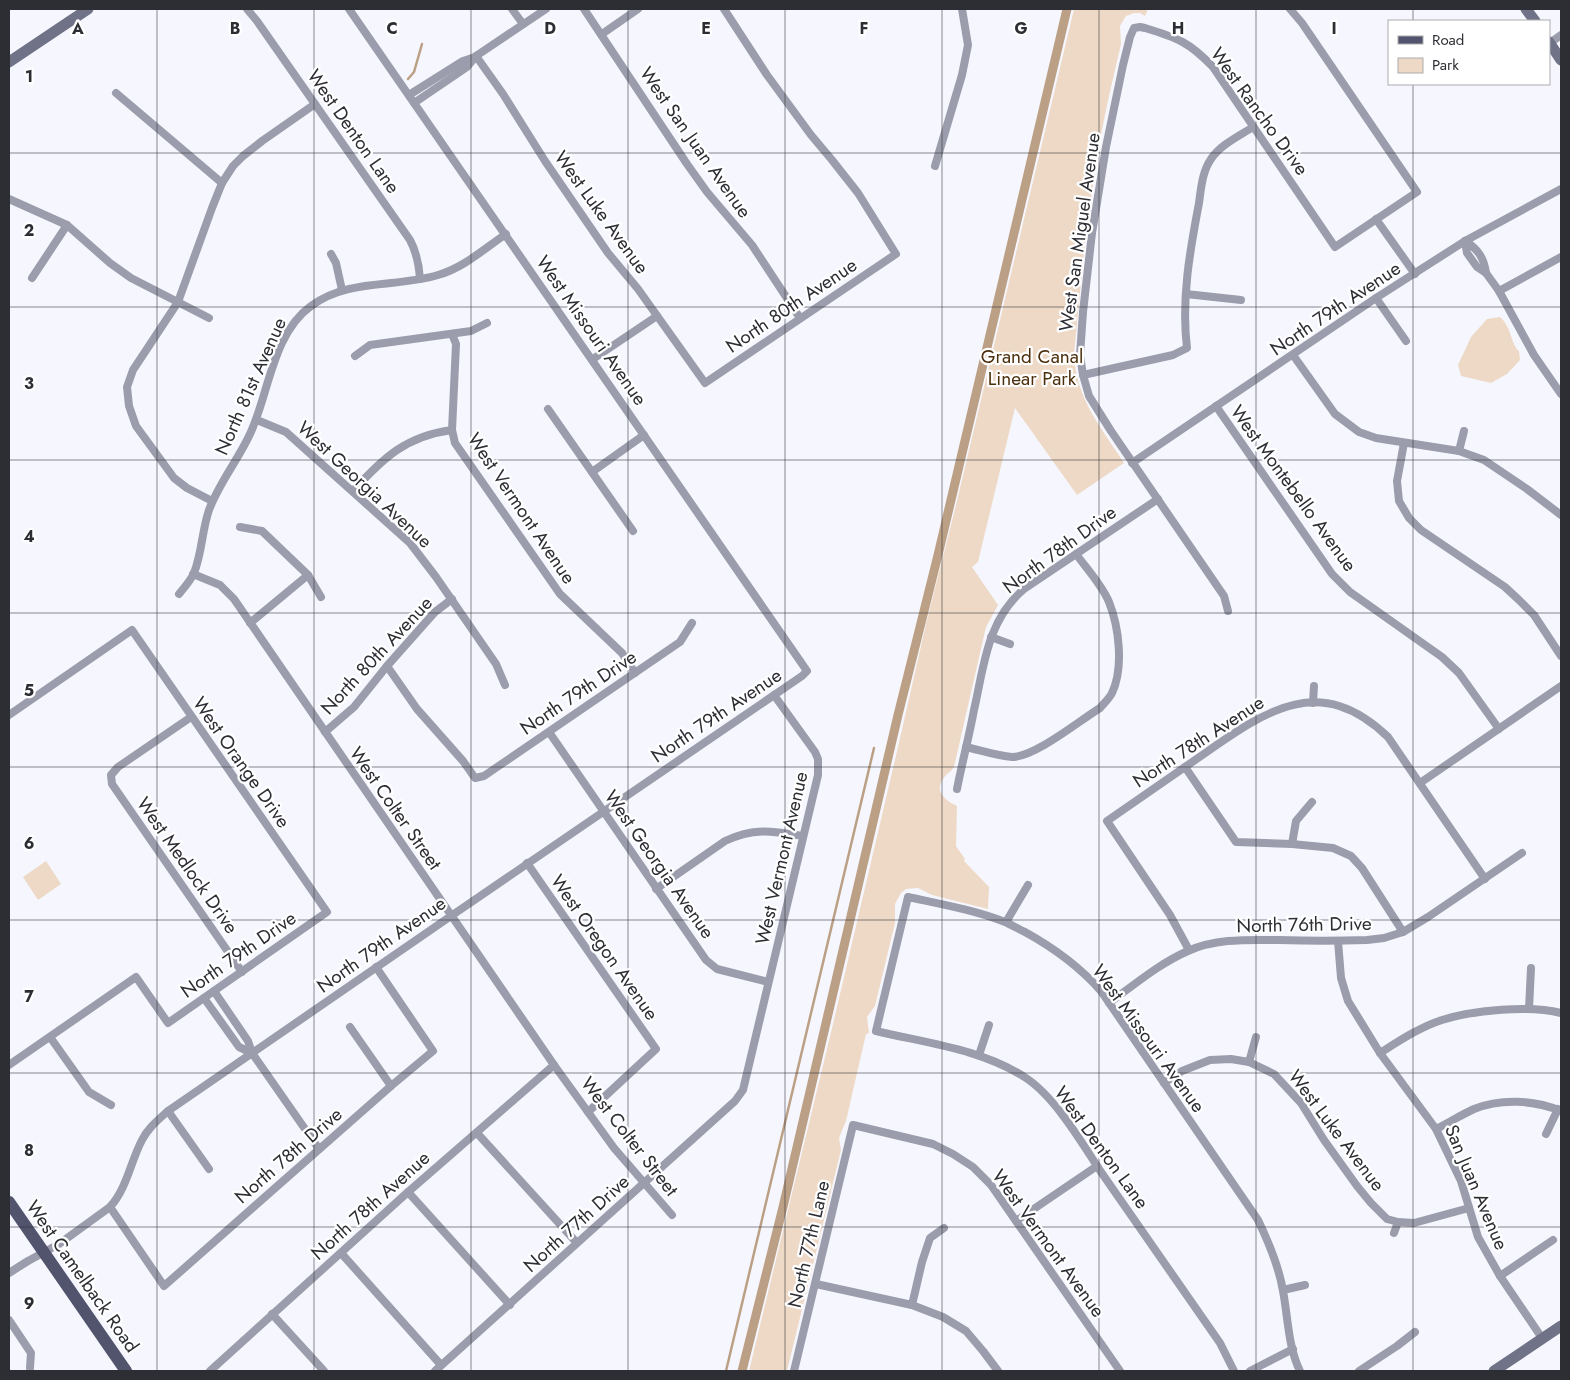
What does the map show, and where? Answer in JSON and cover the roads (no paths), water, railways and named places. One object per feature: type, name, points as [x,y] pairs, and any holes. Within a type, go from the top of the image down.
[{"type":"main road","points":[[9,62],[88,9]]},
{"type":"main road","points":[[1526,9],[1534,20]]},
{"type":"main road","points":[[1550,44],[1561,60]]},
{"type":"main road","name":"West Camelback Road","points":[[9,1202],[126,1371]]},
{"type":"main road","points":[[1494,1371],[1561,1326]]},
{"type":"street","name":"West Denton Lane","points":[[247,9],[258,21],[410,240],[416,250],[420,279]]},
{"type":"street","name":"West Missouri Avenue","points":[[350,9],[807,671]]},
{"type":"street","points":[[512,9],[523,24]]},
{"type":"street","points":[[409,95],[463,61],[476,56],[546,9]]},
{"type":"street","name":"West San Juan Avenue","points":[[584,9],[687,164],[707,192],[752,245],[800,318]]},
{"type":"street","points":[[602,34],[638,9]]},
{"type":"street","name":"North 80th Avenue","points":[[704,383],[896,254],[858,193],[767,76],[724,9]]},
{"type":"street","points":[[935,166],[962,75],[968,46],[962,9]]},
{"type":"street","points":[[1290,9],[1302,23],[1417,192],[1376,219],[1414,274]]},
{"type":"street","name":"West Rancho Drive","points":[[1134,28],[1140,26],[1169,35],[1192,47],[1213,67],[1335,247],[1376,219]]},
{"type":"street","name":"West San Miguel Avenue","points":[[1134,28],[1122,65],[1092,233],[1082,320],[1080,355],[1083,375],[1089,396],[1110,431],[1224,596],[1228,611]]},
{"type":"street","points":[[1550,41],[1561,35]]},
{"type":"street","points":[[414,103],[467,67],[476,56]]},
{"type":"street","name":"West Luke Avenue","points":[[476,56],[608,253],[638,289],[704,383]]},
{"type":"street","points":[[116,94],[222,183]]},
{"type":"street","points":[[212,501],[187,488],[174,478],[136,426],[129,406],[128,387],[133,370],[178,302],[222,183],[233,166],[262,141],[316,104]]},
{"type":"street","points":[[1083,375],[1173,356],[1187,348],[1186,294],[1193,234],[1204,175],[1211,159],[1222,148],[1253,127]]},
{"type":"street","name":"North 79th Avenue","points":[[1132,463],[1376,298],[1465,241],[1561,190]]},
{"type":"street","points":[[9,199],[67,225],[124,273],[209,318]]},
{"type":"street","points":[[32,278],[67,225]]},
{"type":"street","name":"North 81st Avenue","points":[[179,594],[193,574],[212,501],[257,420],[270,372],[290,328],[310,306],[325,296],[357,287],[420,279],[442,274],[459,267],[506,234]]},
{"type":"street","points":[[1465,241],[1476,248],[1485,261],[1486,273],[1499,291],[1534,355],[1561,394]]},
{"type":"street","points":[[331,254],[336,263],[342,290]]},
{"type":"street","points":[[1499,291],[1561,257]]},
{"type":"street","points":[[1186,294],[1241,300]]},
{"type":"street","points":[[1376,298],[1406,341]]},
{"type":"street","points":[[593,359],[657,316]]},
{"type":"street","points":[[355,356],[370,346],[471,331],[487,323]]},
{"type":"street","name":"West Vermont Avenue","points":[[452,334],[456,344],[452,430],[455,443],[560,594],[622,654],[635,673]]},
{"type":"street","points":[[1293,355],[1336,414],[1358,432],[1376,438],[1459,451],[1484,460],[1528,489],[1561,515]]},
{"type":"street","name":"West Montebello Avenue","points":[[1216,406],[1332,574],[1350,592],[1442,657],[1459,673],[1499,728]]},
{"type":"street","points":[[548,409],[633,531]]},
{"type":"street","name":"West Georgia Avenue","points":[[257,420],[286,432],[410,543],[452,599],[496,664],[505,685]]},
{"type":"street","points":[[353,491],[385,458],[407,443],[426,435],[452,430]]},
{"type":"street","points":[[1459,451],[1464,431]]},
{"type":"street","points":[[592,472],[644,434]]},
{"type":"street","points":[[1404,443],[1397,481],[1399,501],[1409,518],[1421,530],[1505,587],[1534,615],[1561,656]]},
{"type":"street","name":"North 78th Drive","points":[[957,789],[992,637],[1006,607],[1015,597],[1158,499]]},
{"type":"street","points":[[240,527],[262,531],[308,575],[321,597]]},
{"type":"street","points":[[966,748],[1010,757],[1025,754],[1040,747],[1100,708],[1112,694],[1117,679],[1119,651],[1113,615],[1108,600],[1076,554]]},
{"type":"street","name":"West Colter Street","points":[[193,574],[220,585],[234,598],[554,1065],[614,1148],[672,1215]]},
{"type":"street","points":[[250,623],[308,575]]},
{"type":"street","name":"North 80th Avenue","points":[[325,732],[347,714],[435,612],[452,599]]},
{"type":"street","name":"North 79th Drive","points":[[387,666],[418,708],[475,778],[484,776],[680,642],[692,623]]},
{"type":"street","name":"West Orange Drive","points":[[9,715],[132,630],[327,912]]},
{"type":"street","points":[[992,637],[1010,644]]},
{"type":"street","name":"North 79th Avenue","points":[[9,1274],[67,1239],[110,1207],[122,1190],[142,1139],[152,1126],[168,1111],[807,671]]},
{"type":"street","points":[[1314,686],[1313,703],[1331,704],[1364,717],[1376,725],[1388,737],[1485,879]]},
{"type":"street","points":[[1420,784],[1561,686]]},
{"type":"street","name":"West Vermont Avenue","points":[[768,982],[818,775],[818,759],[811,745],[774,695]]},
{"type":"street","name":"North 78th Avenue","points":[[1189,950],[1170,915],[1107,821],[1262,716],[1298,703],[1313,703]]},
{"type":"street","name":"West Medlock Drive","points":[[191,717],[118,767],[111,775],[112,784],[242,972]]},
{"type":"street","name":"West Georgia Avenue","points":[[549,732],[706,960],[717,969],[768,982]]},
{"type":"street","points":[[1185,768],[1236,842],[1333,848],[1351,856],[1362,868],[1403,932]]},
{"type":"street","points":[[1292,844],[1296,821],[1312,802]]},
{"type":"street","points":[[656,889],[725,842],[747,832],[773,831],[803,836]]},
{"type":"street","name":"North 76th Drive","points":[[1109,1003],[1173,959],[1189,950],[1205,945],[1229,941],[1338,941],[1384,938],[1403,932],[1428,918],[1522,853]]},
{"type":"street","name":"West Oregon Avenue","points":[[527,863],[656,1049],[588,1112]]},
{"type":"street","points":[[1006,922],[1028,885]]},
{"type":"street","name":"West Missouri Avenue","points":[[876,1031],[908,897],[970,911],[1006,922],[1038,939],[1077,966],[1109,1003],[1258,1220],[1272,1251],[1283,1290],[1293,1350],[1300,1371]]},
{"type":"street","name":"North 79th Drive","points":[[50,1037],[136,977],[168,1023],[327,912]]},
{"type":"street","name":"San Juan Avenue","points":[[1338,941],[1341,978],[1348,1001],[1380,1052],[1436,1129],[1460,1181],[1478,1237],[1500,1276],[1542,1338]]},
{"type":"street","name":"North 78th Drive","points":[[110,1207],[164,1286],[433,1051],[376,968]]},
{"type":"street","points":[[1529,1009],[1531,968]]},
{"type":"street","name":"North 77th Drive","points":[[438,1368],[735,1101],[743,1090],[768,982]]},
{"type":"street","points":[[214,991],[248,1041],[252,1053],[319,1149]]},
{"type":"street","points":[[204,998],[239,1048],[252,1053]]},
{"type":"street","points":[[1380,1052],[1440,1020],[1469,1013],[1529,1009],[1561,1013]]},
{"type":"street","points":[[979,1055],[989,1025]]},
{"type":"street","points":[[350,1027],[391,1086]]},
{"type":"street","name":"West Denton Lane","points":[[876,1031],[979,1055],[1002,1065],[1037,1086],[1069,1125],[1220,1343],[1234,1371]]},
{"type":"street","points":[[9,1065],[50,1037],[89,1092],[111,1105]]},
{"type":"street","points":[[1249,1062],[1256,1037]]},
{"type":"street","name":"West Luke Avenue","points":[[1164,1083],[1182,1071],[1210,1060],[1232,1059],[1249,1062],[1274,1074],[1301,1103],[1324,1140],[1371,1203],[1387,1219],[1398,1222]]},
{"type":"street","name":"North 78th Avenue","points":[[210,1371],[408,1192],[554,1065]]},
{"type":"street","points":[[1436,1129],[1474,1109],[1493,1104],[1520,1101],[1560,1110],[1546,1134]]},
{"type":"street","points":[[168,1111],[209,1169]]},
{"type":"street","name":"West Vermont Avenue","points":[[853,1125],[933,1144],[973,1167],[991,1185],[1120,1371]]},
{"type":"street","name":"North 77th Lane","points":[[794,1371],[853,1125]]},
{"type":"street","points":[[477,1133],[577,1243]]},
{"type":"street","points":[[1016,1220],[1097,1166]]},
{"type":"street","points":[[408,1192],[510,1304]]},
{"type":"street","points":[[1394,1233],[1398,1222],[1414,1222],[1469,1208]]},
{"type":"street","points":[[912,1305],[930,1238],[944,1228]]},
{"type":"street","points":[[1500,1276],[1553,1240]]},
{"type":"street","points":[[341,1253],[438,1368]]},
{"type":"street","points":[[816,1284],[912,1305],[943,1317],[966,1331],[998,1371]]},
{"type":"street","points":[[1283,1290],[1305,1286]]},
{"type":"street","points":[[272,1314],[324,1371]]},
{"type":"street","points":[[9,1320],[31,1353],[30,1368]]},
{"type":"street","points":[[1359,1371],[1415,1332]]},
{"type":"street","points":[[1250,1371],[1293,1350]]},
{"type":"waterway","points":[[742,1371],[783,1207],[898,715],[938,555],[1067,9]]},
{"type":"waterway","points":[[408,79],[414,72],[422,44]]},
{"type":"waterway","points":[[726,1371],[874,748]]},
{"type":"park label","name":"Grand Canal Linear Park","points":[[1032,367]]}]
